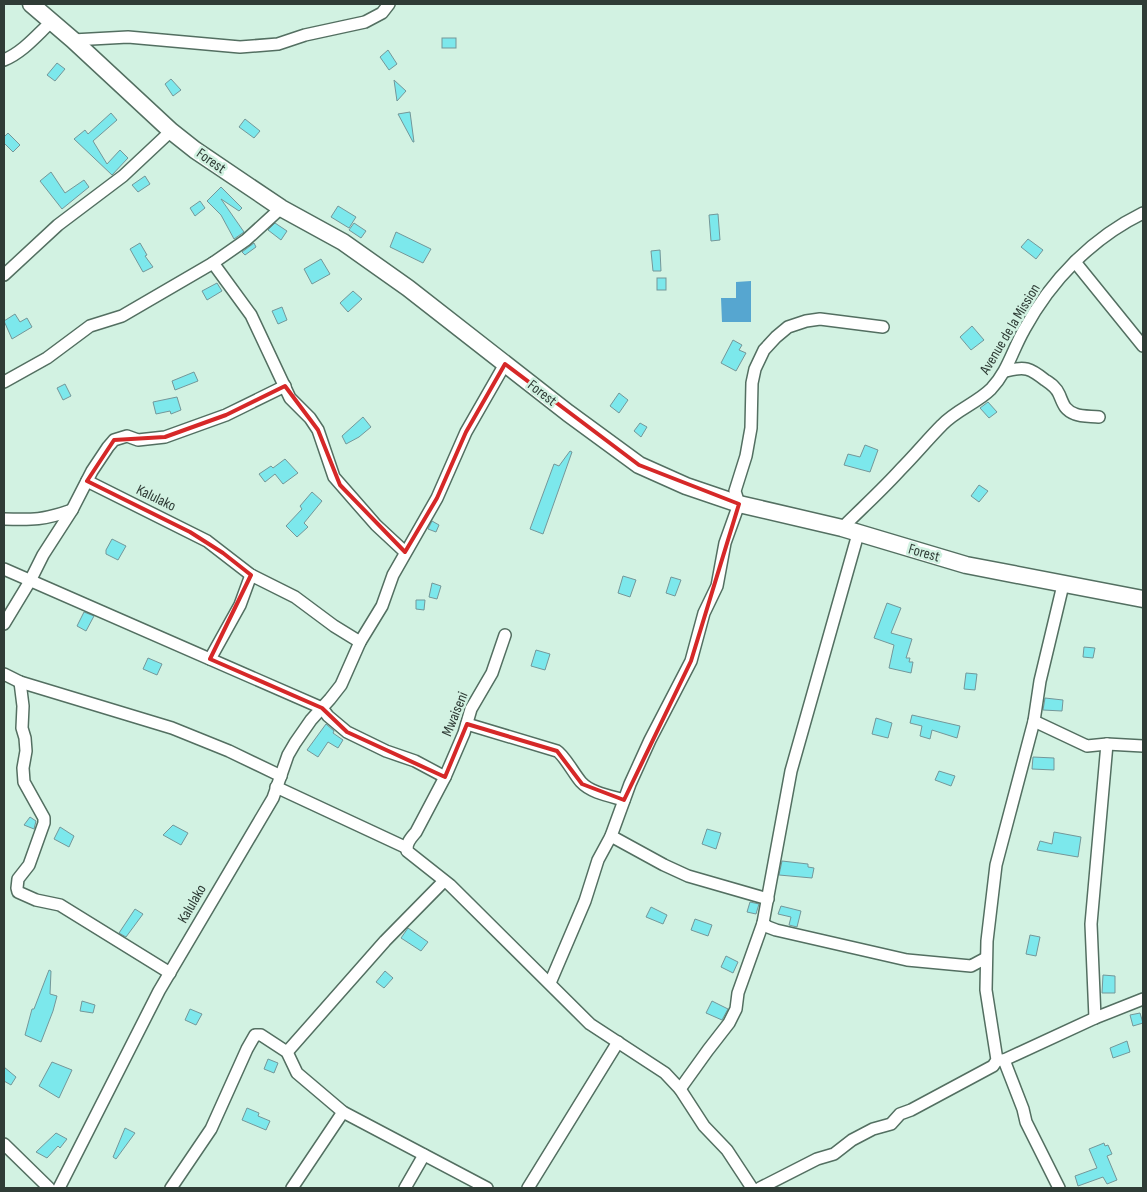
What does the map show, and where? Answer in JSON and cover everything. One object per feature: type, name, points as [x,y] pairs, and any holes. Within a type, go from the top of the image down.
[{"type":"street","name":"Forest","points":[[31,4],[73,40],[170,131],[281,208],[326,232],[408,288],[639,465],[686,486],[738,504],[842,528],[966,565],[1143,599]]},
{"type":"street","points":[[73,40],[128,36],[240,47],[278,44],[305,35],[365,22],[382,13],[389,4]]},
{"type":"street","points":[[4,60],[26,46],[51,22]]},
{"type":"street","points":[[4,275],[58,225],[123,176],[170,131]]},
{"type":"street","points":[[4,382],[46,358],[90,326],[122,316],[212,263],[246,240],[281,208]]},
{"type":"street","name":"Avenue de la Mission","points":[[842,528],[943,424],[958,411],[990,390],[1006,371],[1021,334],[1050,288],[1086,252],[1124,222],[1143,213]]},
{"type":"street","points":[[1075,262],[1143,346]]},
{"type":"street","points":[[212,263],[251,315],[284,386],[294,402],[314,423],[334,476],[340,485],[405,552]]},
{"type":"street","points":[[550,983],[585,901],[598,860],[611,836],[624,800],[650,740],[693,656],[704,613],[717,586],[725,543],[738,504],[735,491],[746,456],[751,428],[752,383],[755,369],[764,350],[776,336],[788,327],[806,321],[820,319],[883,327]]},
{"type":"street","name":"Kalulako","points":[[59,1188],[170,973],[272,798],[288,755],[311,720],[341,684],[360,642],[382,606],[393,574],[437,498],[466,432],[505,364]]},
{"type":"street","points":[[1006,371],[1023,367],[1032,369],[1055,387],[1062,404],[1067,409],[1075,414],[1099,417]]},
{"type":"street","points":[[4,624],[43,555],[72,510],[87,481],[114,440],[127,436],[138,440],[166,437],[226,415],[284,386]]},
{"type":"street","name":"Kalulako","points":[[87,481],[207,541],[251,575],[295,597],[334,626],[360,642]]},
{"type":"street","points":[[4,520],[38,520],[72,510]]},
{"type":"street","points":[[680,1089],[729,1023],[736,1009],[738,993],[764,923],[791,771],[858,534]]},
{"type":"street","points":[[4,569],[322,708],[328,716],[347,732],[386,751],[415,761],[445,777]]},
{"type":"street","points":[[210,659],[240,605],[251,575]]},
{"type":"street","points":[[1059,1188],[1026,1122],[1023,1109],[1001,1060],[987,998],[986,958],[989,914],[997,857],[1034,721],[1040,682],[1063,585]]},
{"type":"street","name":"Mwaiseni","points":[[407,848],[410,839],[416,832],[445,777],[467,724],[471,709],[492,673],[506,635]]},
{"type":"street","points":[[4,674],[20,682],[172,728],[229,750],[281,776]]},
{"type":"street","points":[[20,682],[22,728],[26,751],[23,768],[24,782],[44,818],[44,823],[28,866],[18,879],[18,892],[36,900],[60,905],[170,973]]},
{"type":"street","points":[[1034,721],[1087,746],[1107,744],[1143,746]]},
{"type":"street","points":[[467,724],[557,751],[561,753],[567,765],[582,784],[590,789],[624,800]]},
{"type":"street","points":[[1095,1018],[1091,924],[1107,744]]},
{"type":"street","points":[[276,788],[407,848],[410,855],[444,881],[582,1016],[665,1073],[680,1089],[697,1117],[726,1150],[752,1188]]},
{"type":"street","points":[[611,836],[688,876],[768,899]]},
{"type":"street","points":[[287,1052],[385,941],[444,881]]},
{"type":"street","points":[[764,923],[776,930],[907,960],[971,966],[986,958]]},
{"type":"street","points":[[971,966],[986,984]]},
{"type":"street","points":[[760,1188],[818,1159],[834,1154],[852,1140],[873,1129],[891,1124],[900,1114],[993,1066],[1001,1060],[1143,999]]},
{"type":"street","points":[[171,1188],[211,1129],[247,1049],[256,1035],[262,1035],[287,1052],[298,1073],[343,1112],[487,1188]]},
{"type":"street","points":[[528,1188],[618,1042]]},
{"type":"street","points":[[292,1188],[343,1112]]},
{"type":"street","points":[[4,1144],[49,1188]]},
{"type":"street","points":[[405,1188],[424,1155]]},
{"type":"highlighted area","points":[[505,364],[639,465],[739,504],[691,661],[624,800],[582,784],[557,751],[467,724],[445,777],[347,732],[322,708],[210,659],[251,575],[223,553],[190,532],[87,481],[114,440],[165,437],[226,415],[285,386],[318,430],[340,485],[405,552],[437,498],[466,432]]},
{"type":"water","points":[[751,281],[751,322],[722,322],[721,298],[736,298],[736,282]]},
{"type":"building","points":[[442,38],[456,38],[456,48],[442,48]]},
{"type":"building","points":[[388,50],[397,64],[389,70],[380,57]]},
{"type":"building","points":[[57,63],[65,69],[55,81],[47,75]]},
{"type":"building","points":[[171,79],[181,90],[173,96],[165,84]]},
{"type":"building","points":[[394,80],[406,91],[397,101]]},
{"type":"building","points":[[410,112],[414,142],[398,114]]},
{"type":"building","points":[[111,113],[117,120],[93,141],[107,164],[120,150],[128,158],[112,175],[74,139],[85,130],[88,134]]},
{"type":"building","points":[[245,119],[260,131],[254,138],[239,127]]},
{"type":"building","points":[[8,133],[20,145],[13,152],[4,143],[4,137]]},
{"type":"building","points":[[51,172],[65,193],[84,180],[89,187],[62,209],[40,181]]},
{"type":"building","points":[[145,176],[150,184],[138,192],[132,185]]},
{"type":"building","points":[[221,187],[242,208],[239,211],[221,199],[244,232],[234,239],[221,215],[207,201]]},
{"type":"building","points":[[200,201],[205,208],[195,216],[190,208]]},
{"type":"building","points":[[338,206],[356,217],[349,228],[331,217]]},
{"type":"building","points":[[718,214],[720,240],[711,241],[709,215]]},
{"type":"building","points":[[275,223],[287,231],[281,240],[268,230]]},
{"type":"building","points":[[354,223],[366,231],[361,238],[349,230]]},
{"type":"building","points":[[396,232],[431,249],[423,263],[390,247]]},
{"type":"building","points":[[1028,239],[1043,250],[1036,259],[1021,247]]},
{"type":"building","points":[[140,243],[147,255],[145,256],[153,267],[143,272],[130,249]]},
{"type":"building","points":[[254,243],[256,247],[245,255],[242,252]]},
{"type":"building","points":[[660,250],[661,271],[653,271],[651,251]]},
{"type":"building","points":[[321,259],[330,274],[312,284],[304,269]]},
{"type":"building","points":[[657,278],[666,278],[666,290],[657,290]]},
{"type":"building","points":[[217,283],[222,291],[207,300],[202,291]]},
{"type":"building","points":[[353,291],[362,299],[348,312],[340,303]]},
{"type":"building","points":[[282,307],[287,320],[278,324],[272,311]]},
{"type":"building","points":[[15,314],[20,322],[27,318],[32,327],[12,339],[4,321]]},
{"type":"building","points":[[972,326],[984,340],[971,350],[960,337]]},
{"type":"building","points":[[733,340],[742,345],[739,350],[746,353],[736,371],[721,363]]},
{"type":"building","points":[[194,372],[198,381],[175,390],[172,381]]},
{"type":"building","points":[[65,384],[71,396],[63,400],[57,388]]},
{"type":"building","points":[[619,393],[628,400],[619,413],[610,406]]},
{"type":"building","points":[[177,397],[181,410],[171,414],[170,411],[156,414],[153,402]]},
{"type":"building","points":[[988,402],[997,412],[989,418],[980,408]]},
{"type":"building","points":[[363,417],[371,427],[359,437],[346,444],[342,436]]},
{"type":"building","points":[[640,423],[647,427],[641,437],[634,431]]},
{"type":"building","points":[[865,445],[878,450],[870,472],[844,465],[848,454],[860,457]]},
{"type":"building","points":[[570,451],[572,452],[543,534],[530,529],[554,464],[559,466]]},
{"type":"building","points":[[285,459],[298,473],[283,484],[275,474],[265,482],[259,474],[271,466],[273,468]]},
{"type":"building","points":[[979,485],[988,491],[979,502],[971,496]]},
{"type":"building","points":[[312,492],[322,501],[304,523],[308,527],[297,537],[286,526],[302,509],[300,506]]},
{"type":"building","points":[[432,521],[439,525],[436,532],[428,529]]},
{"type":"building","points":[[112,539],[126,546],[118,560],[106,554]]},
{"type":"building","points":[[623,576],[636,580],[630,597],[618,593]]},
{"type":"building","points":[[671,577],[681,580],[675,596],[666,593]]},
{"type":"building","points":[[432,583],[441,586],[437,599],[429,597]]},
{"type":"building","points":[[416,600],[425,600],[424,610],[416,609]]},
{"type":"building","points":[[887,603],[901,608],[891,633],[912,639],[906,658],[910,658],[909,662],[913,662],[911,673],[889,668],[894,645],[874,638]]},
{"type":"building","points":[[84,612],[94,616],[86,631],[77,626]]},
{"type":"building","points":[[1084,647],[1095,648],[1093,658],[1083,657]]},
{"type":"building","points":[[536,650],[550,654],[545,670],[531,666]]},
{"type":"building","points":[[148,658],[162,664],[157,675],[143,669]]},
{"type":"building","points":[[966,673],[977,674],[975,690],[964,689]]},
{"type":"building","points":[[1045,698],[1063,700],[1062,711],[1043,710]]},
{"type":"building","points":[[912,715],[960,726],[957,738],[932,730],[930,739],[920,736],[922,726],[910,723]]},
{"type":"building","points":[[876,718],[892,723],[888,738],[872,734]]},
{"type":"building","points":[[326,724],[334,731],[333,733],[343,740],[338,748],[328,742],[318,757],[307,750]]},
{"type":"building","points":[[1033,757],[1054,758],[1054,770],[1032,769]]},
{"type":"building","points":[[939,771],[955,776],[951,786],[935,780]]},
{"type":"building","points":[[30,817],[36,821],[34,829],[24,825]]},
{"type":"building","points":[[173,825],[188,833],[181,845],[163,835]]},
{"type":"building","points":[[60,827],[74,836],[69,847],[54,839]]},
{"type":"building","points":[[707,829],[721,833],[716,849],[702,844]]},
{"type":"building","points":[[1054,832],[1081,837],[1078,857],[1037,850],[1040,841],[1052,844]]},
{"type":"building","points":[[782,861],[808,864],[808,867],[814,868],[812,878],[779,875]]},
{"type":"building","points":[[750,902],[759,904],[756,914],[747,912]]},
{"type":"building","points":[[781,906],[801,911],[797,927],[789,925],[791,917],[778,914]]},
{"type":"building","points":[[651,907],[667,915],[663,924],[646,917]]},
{"type":"building","points":[[135,909],[143,914],[126,937],[119,933]]},
{"type":"building","points":[[695,919],[712,925],[708,936],[691,930]]},
{"type":"building","points":[[408,928],[428,942],[421,951],[401,938]]},
{"type":"building","points":[[1030,935],[1040,937],[1036,956],[1026,954]]},
{"type":"building","points":[[726,956],[738,962],[733,973],[721,967]]},
{"type":"building","points":[[49,970],[51,971],[50,994],[57,996],[41,1042],[25,1035],[32,1009],[34,1009]]},
{"type":"building","points":[[385,971],[393,978],[384,988],[376,982]]},
{"type":"building","points":[[1103,975],[1115,976],[1115,993],[1102,993]]},
{"type":"building","points":[[82,1001],[95,1005],[93,1013],[80,1011]]},
{"type":"building","points":[[712,1001],[728,1009],[722,1020],[706,1013]]},
{"type":"building","points":[[190,1009],[202,1014],[196,1025],[185,1020]]},
{"type":"building","points":[[1140,1013],[1143,1023],[1133,1026],[1130,1015]]},
{"type":"building","points":[[1127,1041],[1130,1052],[1113,1058],[1110,1048]]},
{"type":"building","points":[[268,1059],[278,1063],[274,1073],[264,1069]]},
{"type":"building","points":[[52,1062],[72,1070],[59,1098],[39,1086]]},
{"type":"building","points":[[4,1067],[16,1077],[11,1085],[4,1081]]},
{"type":"building","points":[[247,1108],[259,1113],[258,1116],[270,1121],[266,1130],[242,1120]]},
{"type":"building","points":[[125,1128],[135,1133],[116,1159],[113,1157]]},
{"type":"building","points":[[56,1133],[67,1139],[60,1148],[58,1146],[47,1158],[36,1152]]},
{"type":"building","points":[[1104,1143],[1105,1146],[1108,1145],[1112,1154],[1107,1156],[1117,1180],[1107,1184],[1103,1177],[1078,1186],[1075,1176],[1097,1168],[1089,1149]]}]
